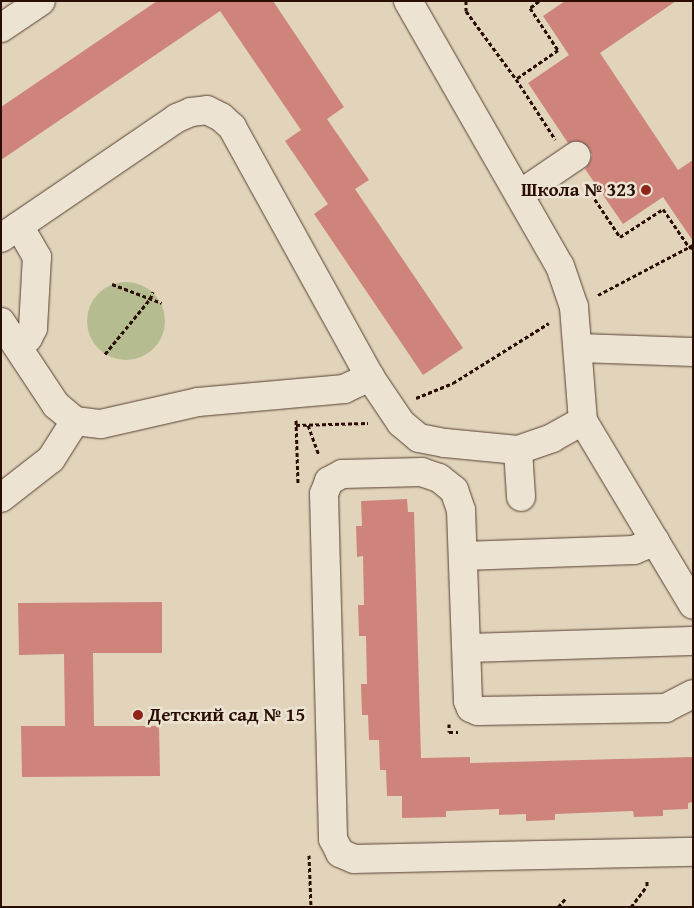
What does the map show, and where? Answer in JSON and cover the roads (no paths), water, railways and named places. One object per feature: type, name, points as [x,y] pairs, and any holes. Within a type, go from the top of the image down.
[{"type":"lane","points":[[1,28],[41,1]]},
{"type":"lane","points":[[408,1],[560,266],[574,307],[584,420],[693,605]]},
{"type":"lane","points":[[18,347],[28,338],[32,328],[37,257],[10,232],[176,118],[191,112],[207,110],[221,117],[232,128],[370,377],[395,416],[419,438],[445,443],[518,450],[552,438],[584,420]]},
{"type":"lane","points":[[520,194],[576,156]]},
{"type":"lane","points":[[1,322],[56,405],[75,421],[101,424],[198,402],[344,389],[370,377]]},
{"type":"lane","points":[[579,348],[693,352]]},
{"type":"lane","points":[[1,498],[51,459],[75,421]]},
{"type":"lane","points":[[438,478],[445,443]]},
{"type":"lane","points":[[518,450],[521,497]]},
{"type":"lane","points":[[693,694],[666,708],[478,711],[471,708],[468,701],[461,510],[454,490],[438,478],[422,472],[342,474],[329,481],[324,494],[333,839],[340,853],[354,860],[693,852]]},
{"type":"lane","points":[[463,556],[634,550],[655,541]]},
{"type":"lane","points":[[467,648],[693,641]]},
{"type":"place","name":"Школа № 323","points":[[646,190]]},
{"type":"place","name":"Детский сад № 15","points":[[138,715]]}]
